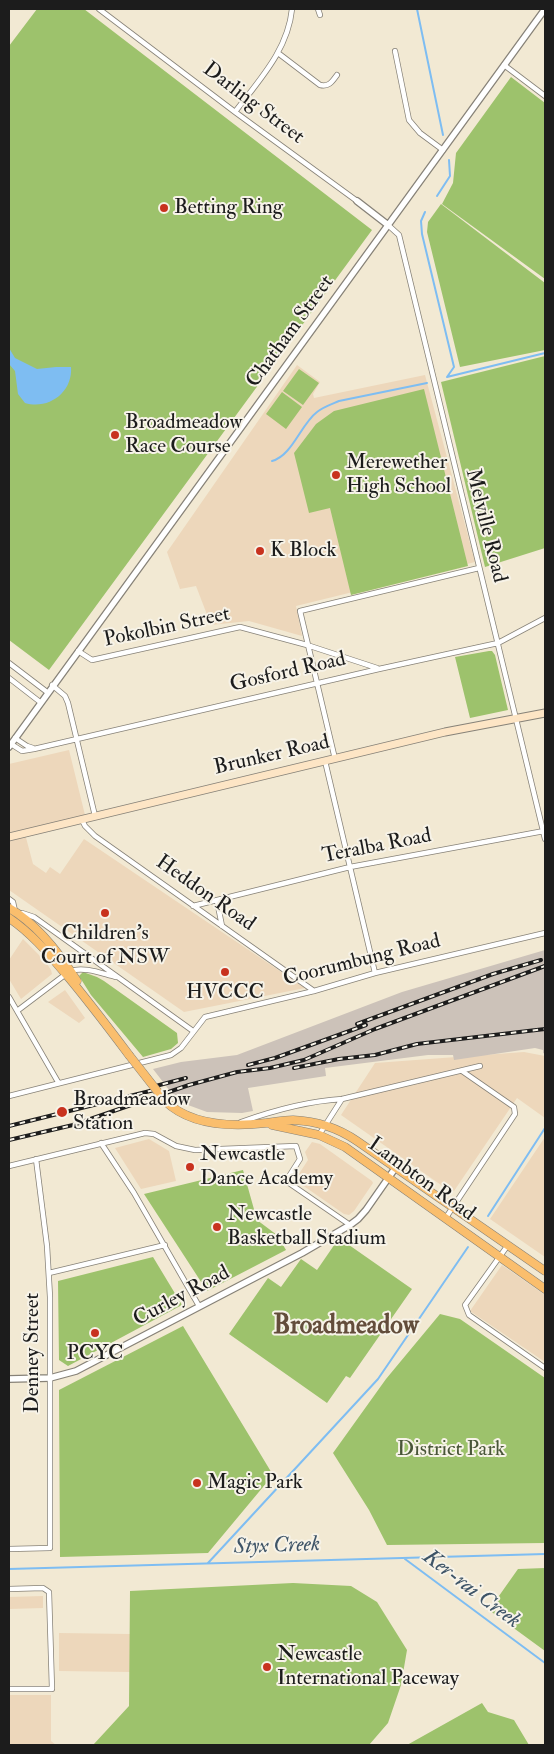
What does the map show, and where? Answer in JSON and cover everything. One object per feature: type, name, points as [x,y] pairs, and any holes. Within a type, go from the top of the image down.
[{"type":"main road","name":"Brunker Road","points":[[9,837],[445,732],[545,713]]},
{"type":"main road","name":"Lambton Road","points":[[12,910],[42,936],[164,1101],[174,1109],[194,1119],[216,1124],[265,1123],[293,1120],[324,1125],[339,1130],[545,1271]]},
{"type":"main road","name":"Lambton Road","points":[[9,918],[33,937],[68,973]]},
{"type":"main road","name":"Lambton Road","points":[[265,1123],[319,1135],[344,1147],[545,1289]]},
{"type":"street","name":"Darling Street","points":[[99,9],[388,225]]},
{"type":"street","points":[[235,112],[283,45],[291,22],[292,9]]},
{"type":"street","points":[[318,9],[320,16]]},
{"type":"street","name":"Chatham Street","points":[[10,745],[545,9]]},
{"type":"street","points":[[395,51],[410,120],[420,133],[443,150]]},
{"type":"street","points":[[278,53],[320,85],[327,86],[337,75]]},
{"type":"street","points":[[504,65],[545,96]]},
{"type":"street","name":"Melville Road","points":[[388,225],[399,235],[545,839]]},
{"type":"street","points":[[335,759],[300,611],[478,568]]},
{"type":"street","name":"Gosford Road","points":[[10,745],[22,751],[34,749],[379,668],[498,643],[507,640],[545,618]]},
{"type":"street","name":"Pokolbin Street","points":[[78,651],[92,660],[240,627],[379,668]]},
{"type":"street","points":[[9,663],[47,692]]},
{"type":"street","points":[[9,678],[40,702]]},
{"type":"street","points":[[52,685],[64,696],[68,703],[95,816]]},
{"type":"street","points":[[15,738],[34,749]]},
{"type":"street","points":[[325,761],[375,973]]},
{"type":"street","name":"Heddon Road","points":[[82,820],[95,836],[314,991]]},
{"type":"street","name":"Teralba Road","points":[[194,906],[350,868],[544,831]]},
{"type":"street","name":"Lambton Road","points":[[9,899],[13,902],[12,910]]},
{"type":"street","points":[[217,901],[222,926]]},
{"type":"street","points":[[12,910],[34,917],[193,1031]]},
{"type":"street","name":"Coorumbung Road","points":[[9,1096],[58,1082],[169,1056],[181,1048],[205,1017],[314,991],[375,973],[545,933]]},
{"type":"street","points":[[16,1010],[76,969],[118,977]]},
{"type":"street","points":[[9,997],[58,1082]]},
{"type":"street","points":[[236,1124],[260,1115],[480,1066]]},
{"type":"street","points":[[445,1219],[513,1118],[515,1110],[514,1107],[462,1071]]},
{"type":"street","points":[[319,1135],[342,1098]]},
{"type":"street","points":[[9,1166],[145,1133],[154,1134],[176,1146],[195,1150],[296,1146],[300,1159],[286,1181],[350,1225]]},
{"type":"street","points":[[101,1143],[134,1193],[199,1306]]},
{"type":"street","name":"Denney Street","points":[[9,1549],[50,1548],[49,1273],[36,1159]]},
{"type":"street","name":"Curley Road","points":[[9,1379],[50,1378],[76,1371],[302,1253],[350,1225],[366,1210],[396,1168]]},
{"type":"street","points":[[49,1273],[164,1245]]},
{"type":"street","points":[[508,1245],[465,1305],[469,1315],[545,1368]]},
{"type":"street","points":[[9,1589],[44,1588],[49,1590],[52,1689],[9,1689]]},
{"type":"shaded area","name":"Merewether High School","points":[[297,365],[320,382],[313,394],[314,398],[425,375],[475,562],[296,606],[302,636],[249,621],[211,625],[196,586],[180,589],[167,552]]},
{"type":"shaded area","points":[[69,750],[85,815],[24,830],[33,864],[46,873],[50,867],[60,874],[84,839],[305,988],[184,1012],[9,890],[9,764]]},
{"type":"shaded area","points":[[23,939],[45,961],[52,974],[21,999],[9,979],[9,960]]},
{"type":"shaded area","points":[[545,950],[545,1054],[543,1050],[535,1048],[454,1060],[453,1055],[428,1055],[325,1068],[326,1076],[248,1088],[253,1111],[242,1113],[207,1112],[188,1105],[173,1095],[153,1069],[181,1062],[237,1055],[402,992]]},
{"type":"shaded area","points":[[65,990],[85,1018],[79,1023],[48,1002]]},
{"type":"shaded area","points":[[524,1052],[545,1056],[545,1118],[517,1098],[454,1191],[451,1192],[341,1115],[375,1063]]},
{"type":"shaded area","points":[[545,1137],[545,1257],[490,1219]]},
{"type":"shaded area","points":[[149,1139],[169,1151],[176,1181],[141,1189],[115,1148]]},
{"type":"shaded area","points":[[312,1142],[320,1144],[372,1181],[373,1183],[354,1211],[349,1215],[344,1214],[295,1180],[308,1160],[305,1152]]},
{"type":"shaded area","points":[[502,1265],[545,1295],[545,1362],[470,1311]]},
{"type":"shaded area","points":[[43,1596],[43,1608],[9,1609],[9,1597]]},
{"type":"shaded area","points":[[59,1633],[130,1634],[130,1672],[59,1671]]},
{"type":"shaded area","points":[[9,1695],[51,1695],[51,1741],[56,1745],[9,1745]]},
{"type":"green space","name":"Broadmeadow Race Course","points":[[37,9],[84,9],[372,230],[49,670],[9,640],[9,46]]},
{"type":"green space","points":[[511,77],[545,103],[545,279],[442,204],[453,183],[456,153]]},
{"type":"green space","points":[[441,204],[545,283],[545,350],[460,367],[427,232],[428,222]]},
{"type":"green space","points":[[545,356],[545,548],[485,567],[441,382]]},
{"type":"green space","points":[[299,369],[319,383],[303,405],[283,391]]},
{"type":"green space","points":[[424,389],[468,566],[351,595],[330,508],[309,513],[294,453],[316,424],[334,411]]},
{"type":"green space","points":[[282,392],[302,407],[286,429],[266,414]]},
{"type":"green space","points":[[492,651],[495,655],[508,710],[470,718],[455,657]]},
{"type":"green space","points":[[83,972],[104,981],[177,1033],[178,1043],[171,1049],[143,1057],[91,995],[79,976]]},
{"type":"green space","name":"Newcastle Basketball Stadium","points":[[243,1170],[257,1220],[277,1235],[286,1250],[207,1291],[144,1194]]},
{"type":"green space","points":[[339,1238],[412,1289],[350,1378],[346,1376],[327,1403],[229,1334],[268,1278],[281,1287],[301,1259],[317,1270]]},
{"type":"green space","name":"PCYC","points":[[153,1257],[182,1305],[68,1366],[59,1360],[58,1281]]},
{"type":"green space","name":"District Park","points":[[440,1314],[460,1319],[545,1378],[545,1543],[387,1545],[369,1510],[333,1453],[386,1379]]},
{"type":"green space","points":[[183,1326],[273,1475],[208,1553],[60,1557],[59,1390]]},
{"type":"green space","points":[[545,1568],[545,1651],[489,1610],[518,1569]]},
{"type":"green space","name":"Newcastle International Paceway","points":[[293,1583],[351,1586],[377,1602],[407,1650],[401,1685],[388,1723],[369,1745],[93,1745],[129,1706],[130,1591]]},
{"type":"green space","points":[[482,1703],[488,1712],[514,1720],[529,1745],[407,1745]]},
{"type":"water","points":[[9,348],[15,358],[37,369],[71,367],[71,376],[64,391],[58,397],[43,404],[25,403],[18,394],[15,371],[9,364]]},
{"type":"waterway","points":[[417,9],[443,135]]},
{"type":"waterway","points":[[437,196],[450,176],[449,160]]},
{"type":"waterway","points":[[425,212],[421,221],[422,234],[454,367],[447,377]]},
{"type":"waterway","points":[[447,377],[545,353]]},
{"type":"waterway","points":[[272,461],[285,453],[311,417],[325,407],[339,401],[427,383]]},
{"type":"waterway","points":[[488,1216],[545,1128]]},
{"type":"waterway","points":[[208,1563],[378,1379],[468,1247]]},
{"type":"waterway","name":"Styx Creek","points":[[9,1569],[545,1554]]},
{"type":"waterway","name":"Ker-rai Creek","points":[[405,1559],[545,1663]]},
{"type":"railway","points":[[357,1024],[493,974],[541,960]]},
{"type":"railway","points":[[9,1140],[73,1125],[189,1085],[237,1072],[270,1068],[304,1060],[375,1029],[545,966]]},
{"type":"railway","points":[[248,1065],[275,1058],[366,1025]]},
{"type":"railway","points":[[294,1068],[339,1059],[375,1055],[417,1044],[545,1029]]},
{"type":"railway","points":[[152,1087],[186,1078]]},
{"type":"railway","points":[[9,1126],[158,1089]]},
{"type":"place","name":"Betting Ring","points":[[164,208]]},
{"type":"place","name":"Broadmeadow Race Course","points":[[115,435]]},
{"type":"place","name":"Merewether High School","points":[[336,475]]},
{"type":"place","name":"K Block","points":[[260,551]]},
{"type":"place","name":"Children's Court of NSW","points":[[105,913]]},
{"type":"place","name":"HVCCC","points":[[225,972]]},
{"type":"place","name":"Broadmeadow Station","points":[[62,1112]]},
{"type":"place","name":"Newcastle Dance Academy","points":[[190,1167]]},
{"type":"place","name":"Newcastle Basketball Stadium","points":[[217,1227]]},
{"type":"place","name":"PCYC","points":[[95,1333]]},
{"type":"place","name":"Magic Park","points":[[197,1483]]},
{"type":"place","name":"Newcastle International Paceway","points":[[267,1667]]},
{"type":"district","name":"Broadmeadow","points":[[346,1327]]}]
